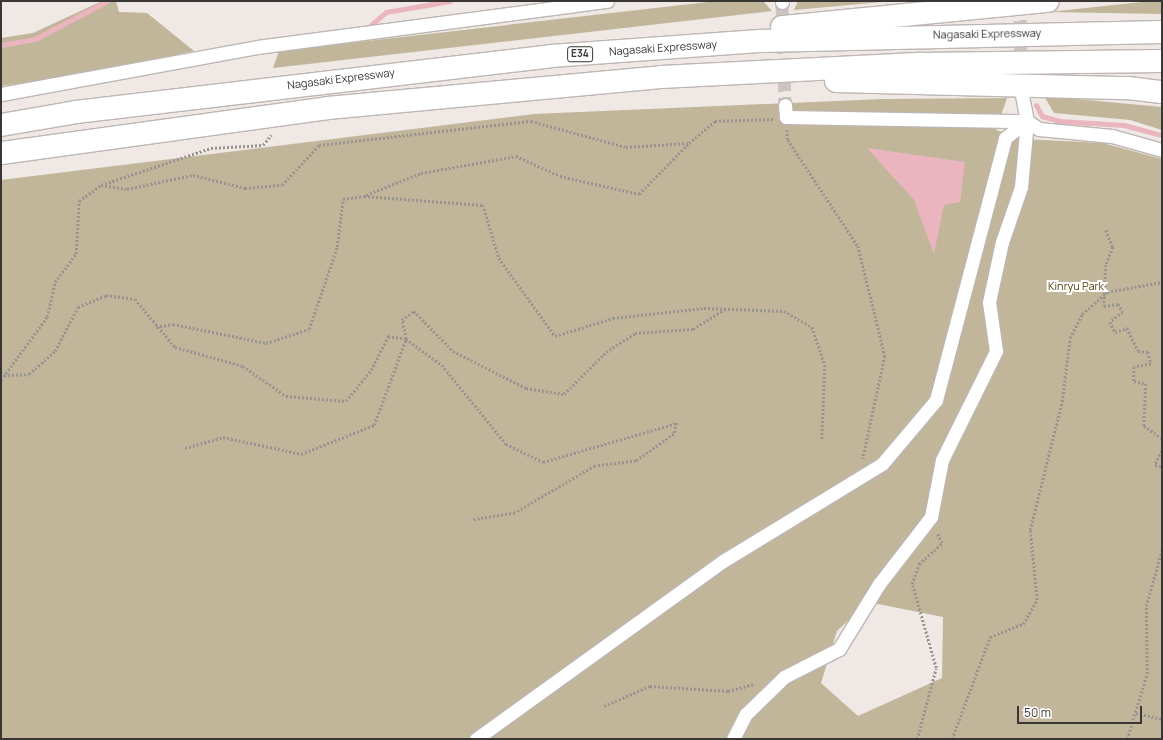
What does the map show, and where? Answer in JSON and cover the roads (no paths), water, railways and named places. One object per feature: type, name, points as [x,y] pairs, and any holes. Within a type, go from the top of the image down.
[{"type":"highway","points":[[439,67],[559,51],[1048,1]]},
{"type":"highway","name":"Nagasaki Expressway","points":[[1,125],[439,67],[762,42],[1162,32]]},
{"type":"highway","points":[[1,153],[328,108],[661,77],[921,64],[1162,61]]},
{"type":"highway","points":[[661,77],[1128,88],[1162,92]]},
{"type":"street","points":[[1,94],[257,47],[607,1]]},
{"type":"street","points":[[733,739],[746,714],[784,677],[839,649],[879,584],[931,517],[942,460],[996,351],[989,302],[1002,242],[1021,187],[1027,121],[1022,96]]},
{"type":"street","points":[[786,111],[1027,121],[1039,129],[1112,136],[1162,150]]},
{"type":"street","points":[[476,739],[722,561],[882,464],[936,400],[1005,138],[1027,121]]},
{"type":"waterway","points":[[1,45],[35,39],[107,1]]},
{"type":"waterway","points":[[370,26],[386,12],[450,1]]},
{"type":"waterway","points":[[1036,105],[1042,116],[1059,121],[1124,125],[1162,135]]},
{"type":"tunnel","points":[[1020,1],[1021,69]]},
{"type":"tunnel","points":[[782,2],[785,105]]},
{"type":"park label","name":"Kinryu Park","points":[[1076,286]]}]
